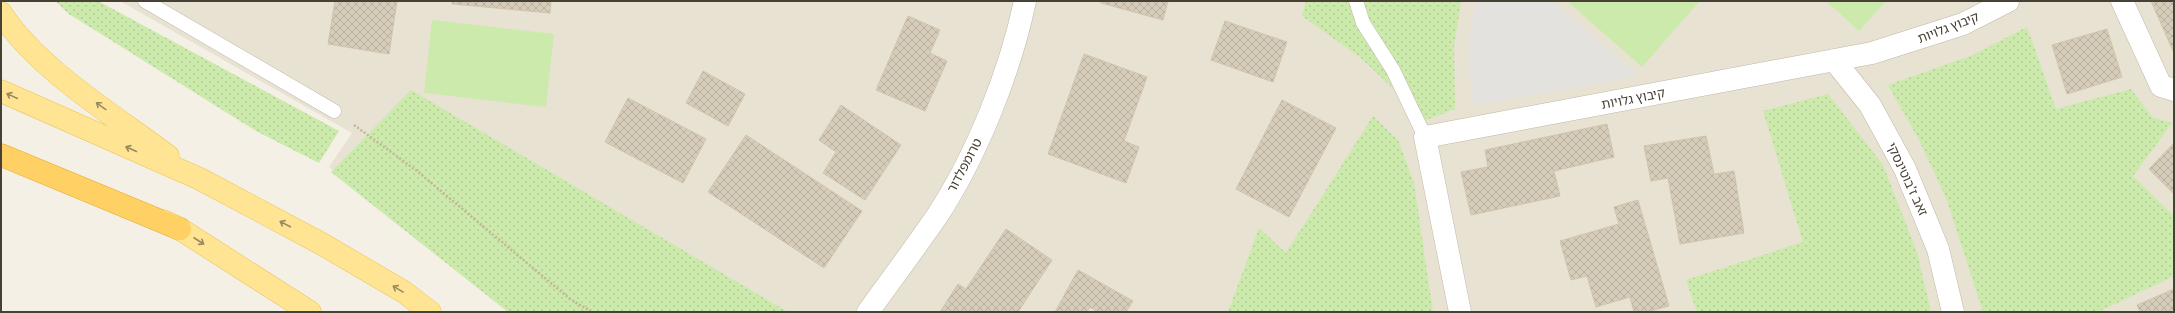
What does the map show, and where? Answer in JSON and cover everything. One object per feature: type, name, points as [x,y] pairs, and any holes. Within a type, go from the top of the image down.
[{"type":"highway","points":[[1,155],[180,229]]},
{"type":"main road","points":[[1,13],[33,52],[61,76],[200,179]]},
{"type":"main road","points":[[1,90],[200,179],[322,244],[404,292],[430,312]]},
{"type":"main road","points":[[1,144],[180,229],[310,312]]},
{"type":"street","name":"טרומפלדור","points":[[868,312],[937,214],[973,151],[998,95],[1025,1]]},
{"type":"street","name":"קיבוץ גלויות","points":[[1425,137],[1872,53],[1963,24],[2008,1]]},
{"type":"street","points":[[2122,1],[2162,86],[2174,90]]},
{"type":"street","name":"זאב ז'בוטינסקי","points":[[1834,60],[1870,105],[1905,169],[1938,249],[1953,312]]},
{"type":"street","points":[[1425,137],[1460,312]]},
{"type":"lane","points":[[145,1],[334,111]]},
{"type":"lane","points":[[1356,1],[1363,23],[1393,70],[1425,137]]},
{"type":"path","points":[[334,111],[417,171],[570,299],[592,312]]},
{"type":"shaded area","points":[[120,1],[2174,1],[2174,312],[509,312],[329,167],[352,133]]},
{"type":"shaded area","points":[[1476,1],[1552,1],[1639,76],[1473,106],[1468,50]]},
{"type":"green space","points":[[55,1],[98,1],[339,131],[319,163],[256,131],[69,14]]},
{"type":"green space","points":[[1306,1],[1461,1],[1454,46],[1455,109],[1426,120],[1361,58],[1302,16]]},
{"type":"green space","points":[[1567,1],[1700,1],[1642,67]]},
{"type":"green space","points":[[1826,1],[1886,1],[1859,31]]},
{"type":"green space","points":[[432,20],[554,34],[546,107],[424,93]]},
{"type":"green space","points":[[2027,27],[2056,109],[2131,89],[2152,117],[2172,123],[2133,176],[2174,216],[2174,276],[2098,312],[1983,312],[1946,198],[1919,140],[1888,85],[1973,55]]},
{"type":"green space","points":[[411,90],[788,312],[508,312],[331,172]]},
{"type":"green space","points":[[1828,94],[1883,165],[1917,252],[1931,312],[1697,312],[1686,280],[1803,242],[1763,111]]},
{"type":"green space","points":[[1373,116],[1398,140],[1414,183],[1433,312],[1228,312],[1259,228],[1286,253]]},
{"type":"building","points":[[335,1],[397,1],[389,54],[328,44]]},
{"type":"building","points":[[452,1],[551,1],[550,13],[452,4]]},
{"type":"building","points":[[1102,1],[1168,1],[1163,20],[1101,3]]},
{"type":"building","points":[[2151,1],[2174,1],[2174,53]]},
{"type":"building","points":[[908,16],[940,30],[930,53],[947,61],[925,111],[876,90]]},
{"type":"building","points":[[1225,21],[1287,42],[1273,82],[1211,60]]},
{"type":"building","points":[[2107,29],[2122,77],[2067,94],[2052,45]]},
{"type":"building","points":[[1084,54],[1147,77],[1124,141],[1139,147],[1126,183],[1048,154]]},
{"type":"building","points":[[703,71],[745,94],[728,126],[686,103]]},
{"type":"building","points":[[628,98],[706,139],[683,183],[605,142]]},
{"type":"building","points":[[1282,100],[1336,128],[1289,217],[1236,189]]},
{"type":"building","points":[[841,105],[901,145],[865,200],[823,173],[836,152],[819,140]]},
{"type":"building","points":[[1607,124],[1614,157],[1554,171],[1560,196],[1471,215],[1461,172],[1488,167],[1485,150]]},
{"type":"building","points":[[746,135],[862,211],[824,268],[708,192]]},
{"type":"building","points":[[1706,136],[1714,174],[1734,171],[1744,233],[1680,244],[1668,178],[1651,181],[1644,146]]},
{"type":"building","points":[[2174,143],[2174,194],[2149,169]]},
{"type":"building","points":[[1638,200],[1669,306],[1647,312],[1634,312],[1630,297],[1596,307],[1587,276],[1571,280],[1560,241],[1619,224],[1614,207]]},
{"type":"building","points":[[1006,229],[1052,260],[1018,312],[940,312],[958,284],[966,289]]},
{"type":"building","points":[[1078,270],[1133,301],[1126,312],[1098,312],[1090,307],[1087,312],[1055,312]]},
{"type":"building","points":[[2174,289],[2174,312],[2140,312],[2137,305]]}]
